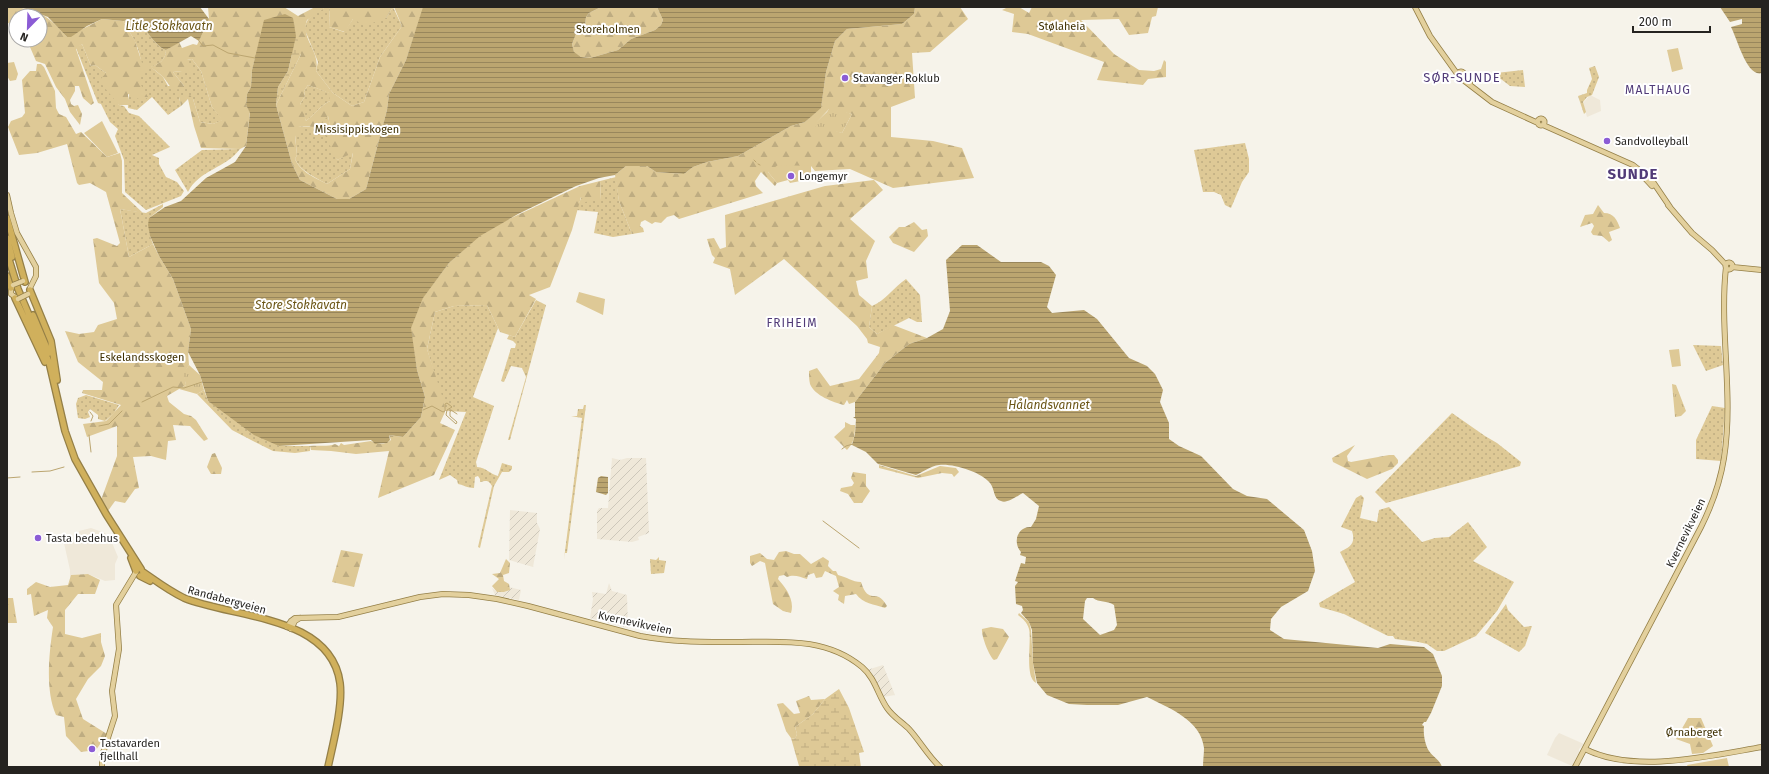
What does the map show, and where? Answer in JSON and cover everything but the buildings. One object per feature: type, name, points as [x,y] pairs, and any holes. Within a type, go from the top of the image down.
[{"type":"highway","points":[[7,218],[25,282]]},
{"type":"highway","points":[[7,238],[22,288],[45,341],[57,382]]},
{"type":"highway","points":[[7,253],[27,310],[47,358],[67,436]]},
{"type":"highway","points":[[7,276],[10,289]]},
{"type":"highway","points":[[30,291],[51,341],[67,436]]},
{"type":"highway","points":[[15,298],[56,389]]},
{"type":"highway","name":"Randabergveien","points":[[67,436],[69,444],[82,472],[139,573],[185,598],[290,627],[312,639],[322,647],[330,657],[340,683],[338,711],[328,767]]},
{"type":"main road","points":[[1415,7],[1426,29],[1450,64],[1478,90],[1499,104],[1633,165],[1648,176],[1670,207],[1692,233],[1729,266],[1762,270]]},
{"type":"main road","points":[[7,195],[17,233],[34,263],[36,273],[30,291],[15,298],[7,297]]},
{"type":"main road","points":[[15,298],[10,289],[33,277],[34,263]]},
{"type":"main road","name":"Kvernevikveien","points":[[1576,767],[1701,527],[1717,490],[1724,457],[1727,428],[1725,285],[1729,266]]},
{"type":"main road","points":[[25,282],[30,291]]},
{"type":"main road","points":[[102,767],[102,756],[115,716],[112,690],[119,649],[116,605],[128,584],[139,573]]},
{"type":"main road","name":"Kvernevikveien","points":[[290,627],[300,618],[321,618],[352,615],[420,597],[443,594],[469,595],[497,599],[640,636],[664,640],[692,642],[792,642],[820,645],[850,658],[863,668],[873,680],[887,708],[910,730],[940,767]]},
{"type":"main road","points":[[1585,749],[1595,755],[1612,760],[1658,764],[1762,747]]},
{"type":"shaded area","points":[[1590,95],[1600,100],[1601,111],[1587,117],[1583,103]]},
{"type":"shaded area","points":[[612,458],[620,460],[627,458],[646,458],[649,533],[638,537],[639,540],[632,542],[597,539],[597,511],[599,508],[608,508]]},
{"type":"shaded area","points":[[510,510],[537,513],[537,523],[540,529],[533,567],[509,560]]},
{"type":"shaded area","points":[[91,528],[105,533],[110,538],[118,557],[115,564],[115,580],[105,581],[88,574],[71,575],[70,581],[70,570],[64,543],[80,540],[79,531]]},
{"type":"shaded area","points":[[609,583],[612,591],[627,595],[628,628],[590,618],[593,599],[592,592],[606,594]]},
{"type":"shaded area","points":[[509,587],[521,590],[519,600],[495,595],[492,588],[497,592],[505,592],[509,590]]},
{"type":"shaded area","points":[[883,665],[895,695],[883,697],[867,670]]},
{"type":"shaded area","points":[[1559,733],[1584,744],[1579,749],[1579,753],[1572,766],[1547,755]]},
{"type":"green space","points":[[7,7],[22,8],[8,8],[8,23]]},
{"type":"green space","name":"Missisippiskogen","points":[[208,7],[284,7],[298,16],[315,7],[326,7],[307,20],[306,33],[316,57],[316,71],[333,93],[352,106],[364,102],[380,57],[402,26],[394,7],[423,7],[406,60],[389,94],[387,110],[366,189],[349,199],[337,199],[300,180],[292,164],[276,105],[301,54],[255,58],[252,70],[251,87],[247,94],[246,105],[250,112],[246,146],[240,149],[201,148],[188,99],[181,106],[179,97],[190,95],[193,99],[200,122],[213,124],[222,120],[212,107],[201,71],[192,59],[187,60],[191,65],[191,73],[182,71],[173,72],[184,86],[184,89],[175,89],[171,87],[163,77],[150,67],[159,63],[165,56],[166,50],[179,42],[182,48],[193,44],[197,45],[209,19]],"holes":[[[308,85],[329,93],[330,101],[306,121],[304,114],[305,109],[300,104],[305,96],[304,91]],[[328,116],[330,126],[324,133],[337,160],[353,153],[350,169],[327,184],[304,171],[297,164],[295,159],[297,155],[295,136],[300,131],[298,126],[317,127]]]},
{"type":"green space","points":[[326,7],[330,7],[329,27],[344,32],[353,19],[386,18],[393,7],[402,26],[380,57],[364,102],[352,106],[333,93],[316,71],[318,62],[305,30],[305,26],[309,19]]},
{"type":"green space","points":[[330,7],[393,7],[386,18],[364,26],[353,19],[345,32],[329,27]]},
{"type":"green space","name":"Storeholmen","points":[[601,7],[657,7],[663,20],[661,25],[655,30],[631,39],[618,50],[590,58],[581,57],[574,53],[572,44],[576,34],[585,25],[586,17],[589,13]]},
{"type":"green space","points":[[915,7],[960,7],[968,19],[930,52],[912,53],[915,98],[891,107],[891,137],[933,141],[962,148],[974,178],[893,188],[850,169],[815,171],[811,166],[768,172],[777,183],[775,186],[761,172],[755,181],[756,186],[763,193],[679,219],[674,215],[667,217],[661,223],[655,222],[652,224],[645,220],[641,222],[640,226],[643,228],[644,232],[632,234],[619,201],[615,175],[626,166],[647,166],[656,172],[684,174],[693,167],[707,162],[738,156],[791,126],[805,122],[821,107],[826,72],[835,41],[847,29],[902,24],[914,14]],"holes":[[[829,109],[852,114],[842,133],[815,124]]]},
{"type":"green space","name":"Stølaheia","points":[[1008,7],[1019,7],[1029,13],[1032,7],[1158,7],[1156,16],[1152,17],[1148,33],[1129,35],[1119,19],[1081,20],[1114,54],[1139,70],[1154,71],[1161,69],[1164,60],[1166,62],[1166,77],[1148,79],[1143,85],[1097,80],[1104,62],[1028,34],[1012,32],[1014,14],[1002,10]]},
{"type":"green space","points":[[48,18],[67,37],[102,19],[123,21],[135,41],[142,63],[147,61],[150,67],[138,80],[148,97],[143,101],[128,94],[128,105],[119,105],[99,81],[106,73],[95,65],[91,66],[82,44],[76,49],[94,103],[91,105],[83,98],[79,86],[75,86],[75,91],[70,100],[71,104],[74,106],[78,105],[82,114],[80,125],[70,112],[65,99],[56,87],[45,64],[36,61],[30,48],[48,48]]},
{"type":"green space","points":[[293,18],[301,54],[276,105],[278,87],[288,71],[296,36]]},
{"type":"green space","points":[[135,20],[144,25],[153,40],[166,50],[162,61],[151,67],[163,77],[168,86],[184,86],[173,72],[182,71],[187,60],[192,59],[201,71],[212,107],[223,120],[213,124],[200,122],[193,99],[179,97],[181,106],[168,115],[152,97],[137,110],[128,108],[128,98],[138,79],[141,64],[138,49],[123,21]]},
{"type":"green space","points":[[82,44],[91,66],[95,65],[106,73],[119,105],[124,106],[129,113],[139,116],[170,147],[152,155],[159,158],[159,164],[166,177],[177,182],[184,191],[181,196],[146,210],[125,192],[124,160],[115,136],[118,129],[110,122],[101,104],[98,103],[76,48]]},
{"type":"green space","points":[[1678,48],[1683,69],[1672,72],[1667,50]]},
{"type":"green space","points":[[14,62],[18,74],[16,80],[10,81],[7,76],[7,63]]},
{"type":"green space","name":"Eskelandsskogen","points":[[37,64],[41,64],[44,67],[55,91],[56,108],[59,114],[66,117],[76,134],[81,132],[107,157],[120,153],[122,161],[122,193],[143,213],[120,209],[129,257],[153,244],[173,279],[191,329],[188,352],[189,365],[184,373],[186,385],[167,396],[169,402],[184,414],[191,416],[196,420],[208,439],[204,441],[190,426],[173,425],[176,440],[168,441],[166,460],[151,456],[133,457],[139,488],[135,489],[125,503],[115,501],[108,511],[101,500],[117,456],[117,426],[87,437],[83,424],[106,421],[121,405],[82,393],[83,390],[102,390],[103,382],[78,362],[65,331],[79,334],[94,332],[98,325],[117,319],[114,303],[99,283],[93,239],[97,238],[117,246],[120,243],[106,192],[90,183],[79,185],[77,183],[67,144],[37,153],[19,155],[8,127],[11,121],[22,117],[25,113],[22,80],[30,71],[36,71]]},
{"type":"green space","points":[[1595,66],[1599,77],[1592,95],[1587,97],[1583,102],[1586,112],[1584,114],[1578,96],[1587,93],[1592,79],[1589,68]]},
{"type":"green space","points":[[1523,70],[1525,87],[1510,86],[1497,76],[1496,73]]},
{"type":"green space","points":[[308,85],[330,93],[330,101],[306,121],[300,104],[305,96],[304,91]]},
{"type":"green space","points":[[830,107],[852,114],[842,133],[816,127],[814,124],[827,112]]},
{"type":"green space","points":[[328,116],[337,160],[353,152],[350,169],[327,184],[309,174],[297,163],[295,159],[297,155],[295,135],[298,126],[310,127]]},
{"type":"green space","points":[[102,121],[118,153],[107,157],[84,133]]},
{"type":"green space","points":[[1245,143],[1249,159],[1249,172],[1242,182],[1231,208],[1225,205],[1221,195],[1214,192],[1203,192],[1194,150]]},
{"type":"green space","points":[[240,149],[228,161],[199,179],[188,192],[175,170],[202,150]]},
{"type":"green space","name":"Longemyr","points":[[778,165],[811,166],[811,179],[790,183],[788,180],[777,183],[768,172]]},
{"type":"green space","points":[[616,177],[619,201],[632,234],[613,237],[594,233],[598,212],[576,210],[582,196],[601,200],[600,181]]},
{"type":"green space","points":[[874,180],[883,190],[850,219],[875,241],[866,261],[868,278],[856,281],[859,295],[872,306],[869,327],[877,334],[893,325],[927,338],[909,344],[885,363],[855,402],[849,404],[847,400],[844,405],[830,400],[816,392],[810,384],[809,371],[817,368],[830,386],[859,379],[879,353],[880,347],[868,343],[867,339],[857,326],[784,259],[735,295],[730,269],[713,263],[715,258],[712,255],[707,239],[714,238],[720,249],[726,247],[725,215],[825,186]]},
{"type":"green space","points":[[600,181],[601,200],[585,202],[581,197],[572,230],[550,287],[529,295],[536,299],[515,337],[500,332],[487,305],[454,306],[435,312],[427,349],[443,399],[445,412],[440,423],[455,430],[434,475],[378,498],[389,451],[356,454],[311,450],[310,446],[335,444],[339,446],[341,443],[344,445],[371,441],[381,444],[391,440],[389,435],[403,437],[421,417],[425,397],[417,370],[410,328],[423,297],[449,263],[481,234],[496,225],[580,186]]},
{"type":"green space","points":[[163,204],[163,207],[149,218],[150,236],[153,244],[129,257],[120,209],[146,213]]},
{"type":"green space","points":[[1598,205],[1604,213],[1610,214],[1615,218],[1620,228],[1609,232],[1612,240],[1609,242],[1602,236],[1593,235],[1591,232],[1594,226],[1592,223],[1580,227],[1585,215],[1593,214]]},
{"type":"green space","points":[[914,222],[922,230],[927,229],[928,236],[914,252],[893,243],[889,237],[899,227],[905,227]]},
{"type":"green space","points":[[906,279],[920,295],[922,322],[917,322],[909,318],[877,334],[869,327],[872,306],[882,300]]},
{"type":"green space","points":[[579,292],[605,299],[603,315],[576,302]]},
{"type":"green space","points":[[536,300],[546,305],[510,440],[508,440],[526,377],[522,368],[511,366],[504,382],[501,381],[511,348],[515,348],[516,344],[507,339],[509,335],[515,337]]},
{"type":"green space","points":[[487,305],[498,328],[473,397],[494,406],[476,462],[477,467],[498,476],[502,463],[512,466],[512,469],[509,472],[502,472],[494,486],[480,548],[478,547],[492,486],[488,481],[480,482],[478,476],[475,477],[474,488],[469,488],[458,484],[457,480],[450,475],[439,480],[466,412],[445,411],[427,349],[435,312],[454,306]]},
{"type":"green space","points":[[1693,345],[1721,346],[1723,365],[1706,371]]},
{"type":"green space","points":[[1679,349],[1681,366],[1672,367],[1669,350]]},
{"type":"green space","points":[[189,365],[200,375],[204,390],[197,394],[179,389],[186,385],[183,373]]},
{"type":"green space","points":[[1672,384],[1676,385],[1686,411],[1681,416],[1675,417]]},
{"type":"green space","points":[[204,390],[208,401],[279,446],[310,446],[310,451],[295,453],[273,451],[232,430],[197,394]]},
{"type":"green space","points":[[86,395],[119,405],[114,413],[105,421],[98,419],[98,415],[90,409],[88,412],[90,417],[85,419],[78,418],[76,404],[78,398]]},
{"type":"green space","points":[[584,405],[586,405],[567,553],[565,553],[564,559],[582,418],[571,416],[577,416],[578,409],[583,409]]},
{"type":"green space","points":[[1712,406],[1725,408],[1721,461],[1696,459],[1696,440]]},
{"type":"green space","points":[[1452,413],[1497,443],[1521,462],[1520,466],[1386,503],[1375,492]]},
{"type":"green space","points":[[845,422],[855,425],[854,439],[847,450],[834,437],[845,427]]},
{"type":"green space","points":[[1355,445],[1347,456],[1348,461],[1351,462],[1394,455],[1398,460],[1398,463],[1392,469],[1367,479],[1333,462],[1332,458]]},
{"type":"green space","points":[[215,453],[222,468],[221,474],[211,474],[207,467],[212,454]]},
{"type":"green space","points":[[879,465],[916,476],[940,466],[956,468],[959,472],[954,477],[952,474],[942,473],[918,478],[879,468]]},
{"type":"green space","points":[[853,472],[866,474],[866,486],[870,491],[862,503],[854,503],[848,494],[840,491],[841,488],[852,486],[854,483],[851,478]]},
{"type":"green space","points":[[1361,495],[1364,498],[1360,518],[1377,522],[1379,510],[1389,507],[1422,542],[1435,538],[1449,537],[1468,522],[1487,547],[1473,561],[1514,582],[1497,611],[1476,636],[1444,651],[1437,651],[1427,644],[1395,639],[1393,636],[1388,636],[1344,614],[1320,607],[1319,603],[1355,582],[1340,552],[1353,542],[1352,531],[1341,527],[1356,498]]},
{"type":"green space","points":[[341,550],[363,554],[354,587],[332,582]]},
{"type":"green space","points":[[786,551],[794,554],[800,554],[811,564],[823,557],[829,561],[828,566],[833,571],[836,571],[838,575],[861,582],[867,593],[879,597],[887,606],[885,608],[869,603],[862,600],[856,594],[845,596],[844,604],[838,600],[839,595],[833,591],[839,587],[836,576],[825,571],[822,577],[816,578],[814,573],[808,575],[807,579],[795,576],[779,576],[778,579],[787,590],[792,603],[791,613],[783,611],[773,604],[765,563],[760,561],[752,566],[750,563],[750,556],[760,553],[767,559],[774,560],[779,552]]},
{"type":"green space","points":[[659,557],[659,560],[666,561],[664,573],[651,574],[650,559],[656,560]]},
{"type":"green space","points":[[506,559],[510,563],[509,573],[503,575],[504,581],[509,584],[510,590],[497,592],[492,586],[499,579],[492,574],[500,573]]},
{"type":"green space","points":[[88,574],[100,580],[95,594],[78,594],[65,610],[65,634],[82,638],[101,633],[101,642],[105,656],[101,666],[88,679],[76,699],[83,719],[107,734],[96,750],[81,752],[66,736],[64,717],[56,715],[50,694],[50,649],[53,627],[47,618],[48,610],[34,616],[31,594],[27,595],[27,589],[36,582],[50,587],[68,585],[71,575]]},
{"type":"green space","points":[[7,598],[13,598],[17,623],[7,623]]},
{"type":"green space","points":[[1506,604],[1508,610],[1524,627],[1532,626],[1525,646],[1519,652],[1485,633]]},
{"type":"green space","points":[[1019,613],[1029,622],[1031,630],[1036,683],[1030,674],[1029,629],[1023,619],[1018,615]]},
{"type":"green space","points":[[991,627],[1003,629],[1009,637],[997,659],[994,660],[988,650],[982,632],[982,629]]},
{"type":"green space","points":[[839,689],[849,708],[864,752],[859,753],[861,767],[799,766],[791,738],[795,739],[797,734],[795,727],[813,714],[825,699]]},
{"type":"green space","points":[[809,696],[811,700],[825,699],[813,714],[795,727],[797,734],[795,739],[791,738],[786,731],[777,704],[783,703],[794,714],[800,713],[796,701]]},
{"type":"green space","name":"Ørnaberget","points":[[1688,718],[1701,718],[1713,746],[1703,753],[1692,754],[1690,744],[1676,739]]},
{"type":"green space","points":[[1727,758],[1729,767],[1688,767],[1687,765]]},
{"type":"water","name":"Litle Stokkavatn","points":[[21,7],[200,7],[209,19],[199,41],[191,36],[166,50],[153,40],[144,25],[135,20],[123,21],[102,19],[87,26],[71,37],[67,37],[48,17],[48,8]]},
{"type":"water","name":"Store Stokkavatn","points":[[423,7],[601,7],[589,13],[586,17],[585,25],[576,34],[572,44],[574,52],[581,57],[590,58],[618,50],[631,39],[655,30],[661,25],[663,20],[657,7],[915,7],[914,14],[902,24],[847,29],[835,41],[826,72],[821,108],[805,122],[791,126],[738,156],[707,162],[693,167],[684,174],[656,172],[647,166],[626,166],[615,175],[599,178],[576,186],[518,214],[480,236],[449,263],[423,298],[411,328],[417,370],[425,397],[421,417],[403,437],[389,435],[390,440],[387,443],[375,444],[371,440],[279,446],[254,435],[208,401],[200,375],[188,352],[191,329],[173,279],[159,256],[150,236],[148,225],[149,218],[165,207],[181,201],[206,178],[235,162],[246,146],[250,113],[246,105],[247,94],[251,87],[252,70],[264,20],[285,14],[293,18],[296,36],[288,71],[278,87],[276,105],[292,164],[300,180],[337,199],[349,199],[366,189],[387,110],[389,94],[406,60]]},
{"type":"water","points":[[1720,7],[1762,7],[1762,73],[1757,73],[1747,64],[1731,27],[1742,24],[1742,19],[1730,22]]},
{"type":"water","name":"Hålandsvannet","points":[[962,245],[977,245],[1001,262],[1041,262],[1049,266],[1056,275],[1047,307],[1052,313],[1084,310],[1097,319],[1129,358],[1147,366],[1155,374],[1163,390],[1160,402],[1169,423],[1169,439],[1179,446],[1201,456],[1233,489],[1247,496],[1267,499],[1304,530],[1312,551],[1315,571],[1308,591],[1281,607],[1271,619],[1270,630],[1284,639],[1378,648],[1390,644],[1424,647],[1433,654],[1442,676],[1442,686],[1431,713],[1426,722],[1422,725],[1424,726],[1425,739],[1428,748],[1440,762],[1442,767],[1203,767],[1204,748],[1202,738],[1197,730],[1183,716],[1147,697],[1118,705],[1087,705],[1069,704],[1047,695],[1037,683],[1033,663],[1032,630],[1029,622],[1021,613],[1023,610],[1022,606],[1016,604],[1015,586],[1018,582],[1015,581],[1021,563],[1025,564],[1026,557],[1020,555],[1021,552],[1017,544],[1018,535],[1026,527],[1031,527],[1036,519],[1039,506],[1023,493],[1003,502],[998,500],[995,496],[992,485],[986,479],[966,469],[951,465],[939,465],[916,475],[878,464],[866,452],[852,445],[855,434],[856,419],[853,417],[855,417],[855,402],[885,363],[909,344],[927,338],[943,329],[950,311],[946,260]],"holes":[[[1087,598],[1109,602],[1114,605],[1117,625],[1114,630],[1100,635],[1083,619],[1085,601]]]},
{"type":"water","points":[[601,476],[608,477],[608,493],[606,495],[596,492],[598,478]]},
{"type":"waterway","points":[[199,41],[203,46],[213,45],[228,53],[255,58]]},
{"type":"waterway","points":[[142,402],[173,387],[184,388],[202,382]]},
{"type":"waterway","points":[[423,410],[432,406],[443,412],[445,411],[445,404],[447,403],[452,407],[447,410],[446,415],[456,424],[457,422],[450,416],[450,412],[451,410],[457,414]]},
{"type":"waterway","points":[[99,426],[109,424],[122,411]]},
{"type":"waterway","points":[[90,412],[93,416],[91,421]]},
{"type":"waterway","points":[[89,435],[91,452]]},
{"type":"waterway","points":[[842,449],[853,444]]},
{"type":"waterway","points":[[32,472],[50,471],[64,467]]},
{"type":"waterway","points":[[7,478],[20,477]]},
{"type":"waterway","points":[[823,521],[859,548]]},
{"type":"place","name":"Stavanger Roklub","points":[[845,78]]},
{"type":"place","name":"Sandvolleyball","points":[[1607,141]]},
{"type":"place","name":"Longemyr","points":[[791,176]]},
{"type":"place","name":"Tasta bedehus","points":[[38,538]]},
{"type":"place","name":"Tastavarden fjellhall","points":[[92,749]]},
{"type":"district","name":"SØR-SUNDE","points":[[1462,77]]},
{"type":"district","name":"MALTHAUG","points":[[1658,90]]},
{"type":"district","name":"SUNDE","points":[[1633,174]]},
{"type":"district","name":"FRIHEIM","points":[[792,323]]}]
